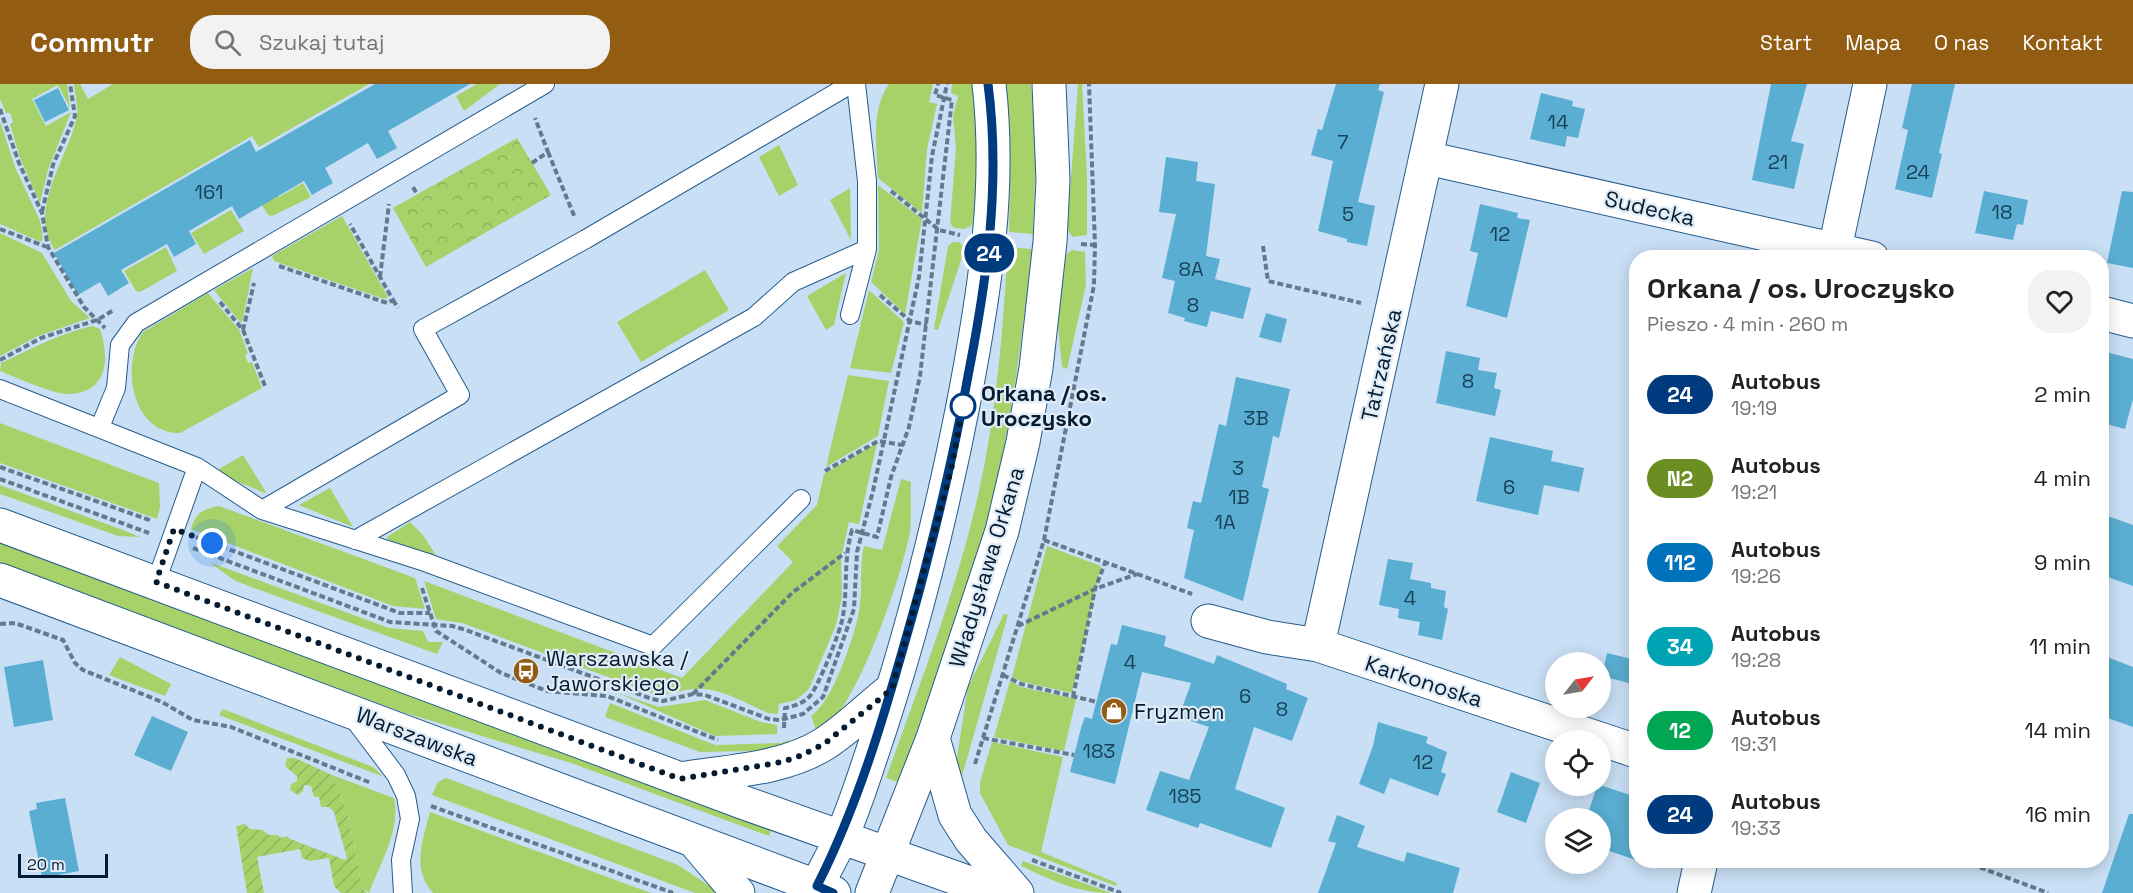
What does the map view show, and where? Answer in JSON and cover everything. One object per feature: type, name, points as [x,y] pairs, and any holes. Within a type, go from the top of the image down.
[{"type":"street","points":[[822,891],[892,689],[951,470],[984,292],[993,195],[993,124],[988,84]]},
{"type":"street","name":"Władysława Orkana","points":[[872,893],[933,738],[1002,531],[1023,442],[1036,368],[1050,242],[1053,180],[1048,84]]},
{"type":"street","name":"Tatrzańska","points":[[1318,645],[1442,84]]},
{"type":"street","points":[[1835,250],[1870,84]]},
{"type":"street","name":"Sudecka","points":[[1427,158],[1821,250]]},
{"type":"street","points":[[2109,315],[2133,321]]},
{"type":"street","points":[[0,525],[680,779],[998,893]]},
{"type":"street","name":"Warszawska","points":[[0,580],[822,891]]},
{"type":"street","name":"Karkonoska","points":[[1205,610],[1267,637],[1318,645],[1629,749]]},
{"type":"street","points":[[680,779],[782,762],[800,756],[824,744],[892,689]]},
{"type":"street","points":[[933,738],[955,815],[971,840],[1017,893]]},
{"type":"street","points":[[694,841],[738,893]]},
{"type":"street","points":[[1694,893],[1699,868]]},
{"type":"lane","points":[[100,427],[116,388],[120,345],[136,323],[545,84]]},
{"type":"lane","points":[[262,510],[460,395],[423,329],[586,239],[851,84]]},
{"type":"lane","points":[[850,315],[867,249],[867,181],[856,84]]},
{"type":"lane","points":[[355,540],[754,317],[793,282],[867,249]]},
{"type":"lane","points":[[0,389],[197,467],[262,510],[425,562],[653,646],[801,499]]},
{"type":"lane","points":[[156,582],[197,467]]},
{"type":"lane","points":[[346,710],[380,751],[396,775],[406,796],[411,819],[401,860],[403,893]]},
{"type":"path","points":[[42,213],[53,165],[75,116],[70,84]]},
{"type":"path","points":[[783,737],[785,708],[800,704],[815,689],[843,619],[846,596],[846,553],[852,530],[877,537],[891,477],[920,376],[939,230],[952,100],[935,95],[938,84]]},
{"type":"path","points":[[0,467],[390,622],[465,630],[652,699],[674,700],[693,694],[717,698],[768,719],[784,720],[808,711],[823,697],[854,609],[855,566],[895,379],[910,321],[927,218],[932,156],[947,84]]},
{"type":"path","points":[[0,109],[19,163],[42,213],[48,247],[84,307],[120,345]]},
{"type":"path","points":[[534,115],[570,208]]},
{"type":"path","points":[[532,163],[548,152]]},
{"type":"path","points":[[867,181],[878,181],[927,218],[939,230],[968,236]]},
{"type":"path","points":[[380,277],[390,200]]},
{"type":"path","points":[[345,215],[398,308]]},
{"type":"path","points":[[0,229],[48,247]]},
{"type":"path","points":[[1263,246],[1268,281],[1393,311]]},
{"type":"path","points":[[272,264],[387,303],[393,300]]},
{"type":"path","points":[[243,330],[254,279]]},
{"type":"path","points":[[218,300],[243,330],[265,386]]},
{"type":"path","points":[[905,318],[927,325]]},
{"type":"path","points":[[825,471],[878,441],[902,445]]},
{"type":"path","points":[[0,479],[400,613],[430,613],[436,631],[510,678],[547,691],[607,696],[716,740],[725,740]]},
{"type":"path","points":[[1044,540],[1137,574],[1205,610]]},
{"type":"path","points":[[693,694],[792,593],[846,553]]},
{"type":"path","points":[[1073,697],[1095,589],[1105,562]]},
{"type":"path","points":[[1018,626],[1095,589],[1137,574]]},
{"type":"path","points":[[0,624],[15,622],[63,640],[75,663],[83,670],[162,702],[193,720],[231,727],[406,796],[673,893]]},
{"type":"path","points":[[1003,675],[1021,684],[1097,702]]},
{"type":"path","points":[[983,738],[1074,755]]},
{"type":"path","points":[[1028,859],[1121,893]]},
{"type":"path","points":[[1982,868],[2048,893]]},
{"type":"green space","points":[[0,84],[67,84],[70,108],[58,85],[32,99],[46,126],[71,112],[48,170],[40,203],[20,158],[10,124],[13,122],[10,113],[6,113],[0,99]]},
{"type":"green space","points":[[74,84],[80,84],[88,99],[113,84],[369,84],[259,147],[252,136],[55,250],[47,234],[45,218],[47,200],[77,116]]},
{"type":"green space","points":[[477,84],[500,84],[464,111],[456,96]]},
{"type":"green space","points":[[889,84],[933,84],[929,102],[937,104],[927,149],[922,213],[878,178],[877,117],[883,95]]},
{"type":"green space","points":[[952,84],[972,84],[976,119],[975,207],[972,225],[965,229],[954,228],[950,223],[956,148],[953,117],[958,96],[951,93]]},
{"type":"green space","points":[[1005,84],[1031,84],[1036,150],[1033,234],[1009,232],[1010,175]]},
{"type":"green space","points":[[1078,84],[1082,84],[1087,177],[1087,235],[1073,237],[1067,230]]},
{"type":"green space","points":[[0,121],[15,167],[40,221],[43,238],[41,242],[0,224]]},
{"type":"green space","points":[[517,138],[551,195],[426,267],[393,208]]},
{"type":"green space","points":[[779,145],[798,185],[779,196],[759,157]]},
{"type":"green space","points":[[303,183],[311,197],[272,216],[268,215],[256,195],[272,185],[279,197]]},
{"type":"green space","points":[[878,185],[922,219],[905,314],[871,282],[879,250]]},
{"type":"green space","points":[[850,188],[851,240],[830,200]]},
{"type":"green space","points":[[231,210],[244,231],[204,254],[191,233]]},
{"type":"green space","points":[[342,216],[388,297],[384,299],[274,261],[272,256]]},
{"type":"green space","points":[[0,233],[42,253],[71,301],[90,318],[38,336],[0,356]]},
{"type":"green space","points":[[953,242],[959,242],[965,248],[938,330],[934,329],[948,246]]},
{"type":"green space","points":[[166,247],[177,271],[140,292],[136,291],[124,271]]},
{"type":"green space","points":[[1008,247],[1032,249],[1018,359],[1000,469],[982,541],[963,602],[898,782],[886,778],[949,600],[979,491],[998,369]]},
{"type":"green space","points":[[1072,250],[1085,252],[1086,285],[1067,369],[1062,367],[1057,317],[1063,257]]},
{"type":"green space","points":[[253,268],[243,318],[241,323],[214,290]]},
{"type":"green space","points":[[705,270],[729,310],[641,362],[617,322]]},
{"type":"green space","points":[[846,273],[834,325],[826,330],[807,296]]},
{"type":"green space","points":[[869,290],[904,322],[891,373],[850,368]]},
{"type":"green space","points":[[208,293],[239,330],[248,353],[245,355],[248,363],[252,362],[262,388],[180,433],[164,430],[151,422],[141,410],[135,395],[132,362],[136,346],[143,332]]},
{"type":"green space","points":[[92,326],[100,329],[105,363],[103,373],[91,388],[81,392],[61,393],[0,371],[1,363],[34,347]]},
{"type":"green space","points":[[848,375],[889,381],[878,436],[826,467]]},
{"type":"green space","points":[[0,423],[159,483],[160,507],[157,519],[0,463]]},
{"type":"green space","points":[[877,443],[859,524],[849,522],[841,558],[842,597],[836,625],[809,689],[796,700],[779,704],[778,714],[768,713],[733,697],[705,689],[654,694],[462,623],[436,619],[424,581],[682,678],[793,562],[777,546],[817,505],[824,474]]},
{"type":"green space","points":[[243,455],[266,492],[265,493],[214,472]]},
{"type":"green space","points":[[901,479],[911,482],[911,526],[891,599],[872,650],[850,694],[835,717],[817,733],[811,716],[827,698],[834,684],[848,652],[857,622],[864,546],[882,550]]},
{"type":"green space","points":[[0,485],[140,537],[118,536],[0,494]]},
{"type":"green space","points":[[330,488],[353,527],[299,505]]},
{"type":"green space","points":[[219,506],[415,578],[425,609],[393,606],[191,529],[195,519],[201,513]]},
{"type":"green space","points":[[410,522],[423,535],[437,557],[389,540],[387,537]]},
{"type":"green space","points":[[0,542],[772,827],[769,836],[571,763],[402,712],[0,563]]},
{"type":"green space","points":[[1047,546],[1101,566],[1072,693],[1023,682],[1012,677]]},
{"type":"green space","points":[[209,562],[389,628],[423,631],[428,642],[443,642],[437,654],[251,587],[234,580]]},
{"type":"green space","points":[[1004,614],[1008,615],[958,790],[957,757],[968,687]]},
{"type":"green space","points":[[120,657],[171,684],[165,696],[109,675]]},
{"type":"green space","points":[[1010,681],[1021,687],[1076,699],[1064,751],[994,737]]},
{"type":"green space","points":[[618,693],[659,707],[705,700],[761,722],[777,725],[777,734],[715,736]]},
{"type":"green space","points":[[610,703],[715,745],[781,743],[789,740],[789,745],[756,751],[700,752],[605,717]]},
{"type":"green space","points":[[223,709],[373,767],[384,777],[219,715]]},
{"type":"green space","points":[[992,742],[1063,757],[1041,852],[1117,883],[1116,886],[1008,845],[980,793],[980,782]]},
{"type":"green space","points":[[287,758],[295,758],[332,775],[347,810],[362,887],[367,893],[341,893],[334,886],[329,858],[309,861],[302,858],[300,849],[257,857],[264,893],[247,893],[236,826],[245,824],[250,829],[263,830],[269,835],[278,835],[281,838],[287,836],[345,860],[347,858],[334,812],[329,807],[321,807],[319,797],[314,797],[311,786],[304,785],[303,791],[298,795],[290,790],[291,784],[297,781],[297,776],[285,766]]},
{"type":"green space","points":[[332,775],[394,798],[395,822],[392,834],[369,893],[362,887],[347,810]]},
{"type":"green space","points":[[446,778],[678,865],[720,893],[695,893],[432,795],[438,782]]},
{"type":"green space","points":[[430,812],[651,893],[433,893],[426,884],[421,864],[422,843]]},
{"type":"green space","points":[[1023,861],[1111,893],[1087,891],[1064,885],[1021,866]]},
{"type":"building","points":[[375,84],[470,84],[388,131],[397,148],[377,159],[368,143],[325,168],[333,183],[312,195],[304,181],[239,219],[232,206],[189,231],[196,244],[174,257],[167,244],[121,270],[129,283],[108,296],[100,282],[78,295],[54,253],[250,140],[256,152]]},
{"type":"building","points":[[1336,84],[1380,84],[1378,90],[1384,92],[1358,202],[1375,206],[1367,246],[1347,242],[1347,239],[1318,231],[1333,161],[1311,155],[1318,129],[1322,130]]},
{"type":"building","points":[[1771,84],[1807,84],[1791,141],[1804,144],[1794,189],[1752,180]]},
{"type":"building","points":[[1912,84],[1955,84],[1939,153],[1942,154],[1932,198],[1895,189],[1908,130],[1902,128]]},
{"type":"building","points":[[58,88],[69,110],[45,122],[34,100]]},
{"type":"building","points":[[1541,93],[1573,101],[1572,106],[1585,109],[1578,138],[1567,136],[1565,147],[1530,139]]},
{"type":"building","points":[[1166,157],[1198,162],[1196,181],[1215,184],[1206,256],[1220,259],[1215,279],[1251,288],[1243,319],[1211,311],[1207,327],[1184,321],[1185,318],[1168,313],[1175,281],[1162,278],[1176,214],[1159,212]]},
{"type":"building","points":[[1984,191],[2028,200],[2023,225],[2017,224],[2013,240],[1975,233]]},
{"type":"building","points":[[2122,191],[2133,192],[2133,268],[2109,263]]},
{"type":"building","points":[[1480,204],[1518,213],[1517,218],[1530,220],[1507,318],[1466,306],[1478,253],[1470,251]]},
{"type":"building","points":[[1266,313],[1287,319],[1281,343],[1259,337]]},
{"type":"building","points":[[1446,351],[1480,358],[1478,370],[1497,373],[1494,388],[1501,390],[1495,416],[1436,403]]},
{"type":"building","points":[[2109,353],[2133,359],[2133,399],[2125,429],[2109,425]]},
{"type":"building","points":[[1236,377],[1290,389],[1279,438],[1273,436],[1262,487],[1269,489],[1243,601],[1184,578],[1194,530],[1187,528],[1193,501],[1201,503],[1219,424],[1226,426]]},
{"type":"building","points":[[1490,437],[1553,451],[1551,461],[1584,468],[1579,492],[1544,485],[1538,515],[1476,501]]},
{"type":"building","points":[[2109,516],[2133,525],[2133,586],[2109,577]]},
{"type":"building","points":[[1388,559],[1413,563],[1410,579],[1431,583],[1431,588],[1446,591],[1444,607],[1448,609],[1442,640],[1418,635],[1420,622],[1398,618],[1399,609],[1379,605]]},
{"type":"building","points":[[1122,625],[1166,636],[1164,646],[1214,664],[1217,655],[1287,684],[1286,689],[1308,698],[1292,741],[1254,727],[1235,789],[1285,808],[1271,848],[1200,823],[1198,828],[1146,810],[1160,771],[1189,780],[1209,727],[1179,717],[1191,683],[1142,672],[1115,784],[1070,772],[1081,728],[1085,717],[1092,719],[1111,644],[1117,645]]},
{"type":"building","points":[[1611,654],[1629,658],[1629,683],[1611,678]]},
{"type":"building","points":[[2109,658],[2133,667],[2133,727],[2109,718]]},
{"type":"building","points":[[43,660],[53,720],[14,727],[4,667]]},
{"type":"building","points":[[152,716],[188,732],[171,771],[134,755]]},
{"type":"building","points":[[1378,722],[1428,737],[1426,743],[1447,752],[1441,772],[1446,774],[1438,796],[1390,778],[1384,794],[1359,784],[1373,746]]},
{"type":"building","points":[[1511,772],[1540,783],[1526,823],[1497,812]]},
{"type":"building","points":[[1611,789],[1629,795],[1629,858],[1611,852],[1611,808],[1590,808],[1594,796],[1611,796]]},
{"type":"building","points":[[65,798],[79,871],[42,878],[29,811],[37,809],[36,803]]},
{"type":"building","points":[[2129,814],[2133,814],[2133,893],[2102,893]]},
{"type":"building","points":[[1337,815],[1365,826],[1357,847],[1404,862],[1407,852],[1460,868],[1453,893],[1318,893],[1336,843],[1328,841]]},
{"type":"bus line","name":"24","points":[[833,893],[817,886],[841,837],[870,760],[892,689],[951,470],[984,292],[990,238],[994,143],[988,84]]},
{"type":"place","name":"Orkana / os. Uroczysko","points":[[963,406]]},
{"type":"place","name":"Warszawska / Jaworskiego","points":[[526,671]]},
{"type":"place","name":"Fryzmen","points":[[1114,711]]},
{"type":"route","points":[[212,543],[174,529],[156,582],[680,779],[782,762],[824,744],[892,689],[951,470],[963,406]]}]
